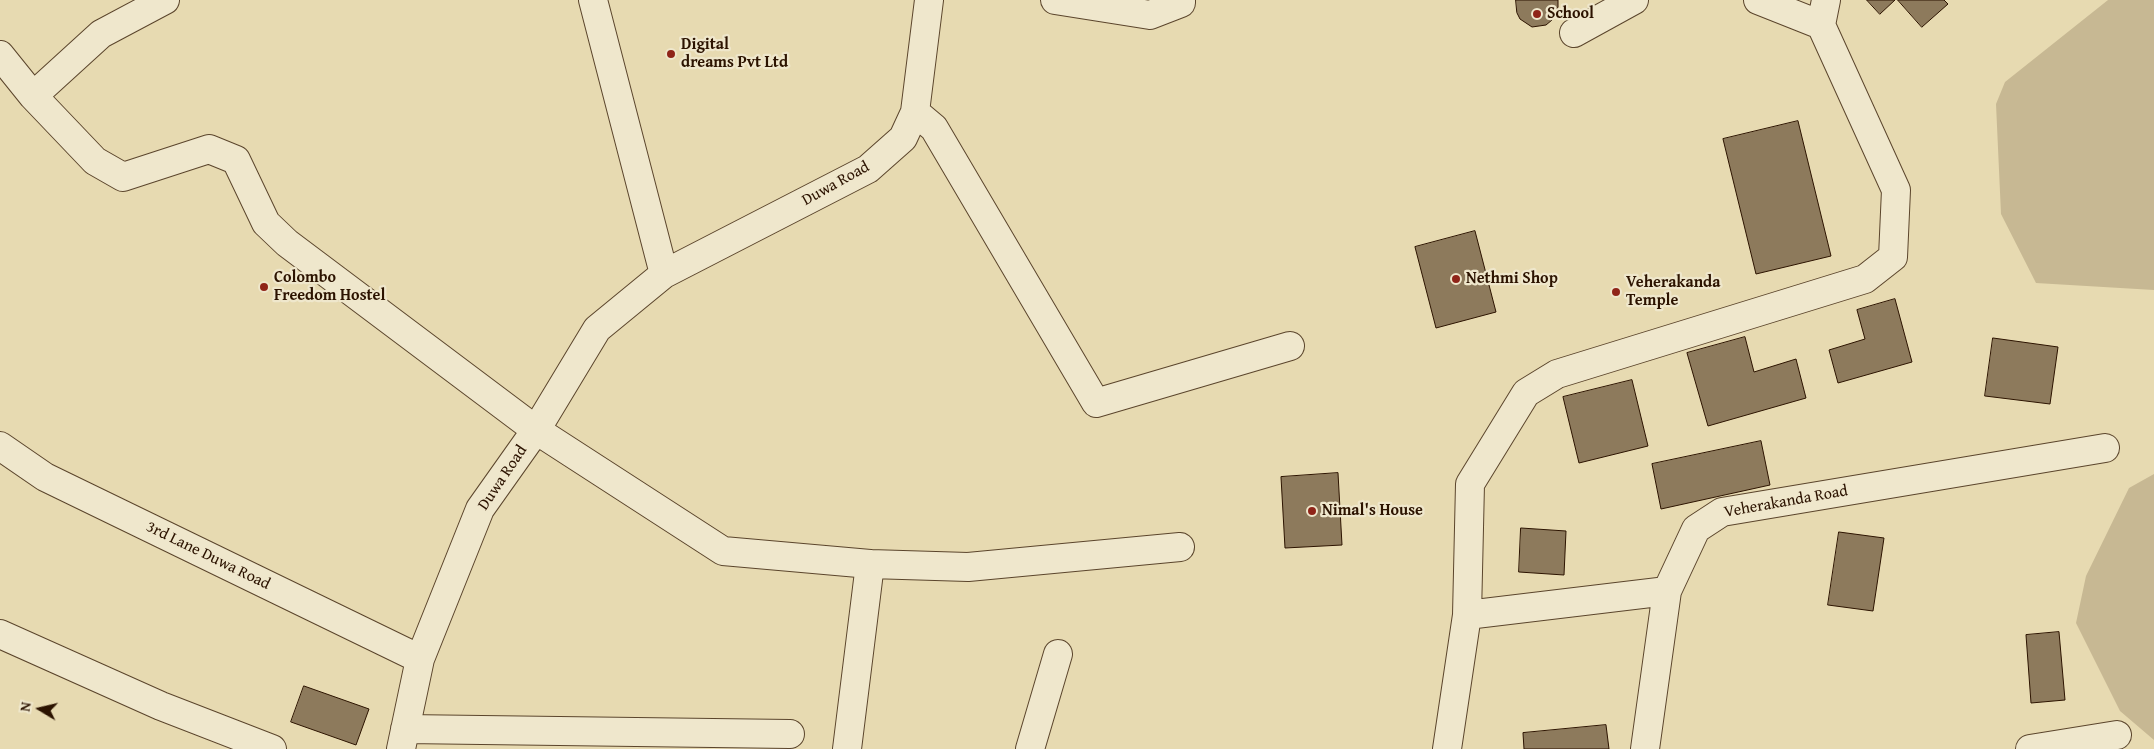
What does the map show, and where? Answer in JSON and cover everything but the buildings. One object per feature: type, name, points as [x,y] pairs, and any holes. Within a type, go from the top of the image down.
[{"type":"street","points":[[33,96],[101,34],[165,0]]},
{"type":"street","points":[[594,0],[664,274]]},
{"type":"street","name":"Duwa Road","points":[[403,739],[420,659],[480,509],[536,430],[598,329],[664,274],[868,169],[903,138],[915,112],[929,0]]},
{"type":"street","points":[[1055,0],[1150,16],[1181,3],[1181,0]]},
{"type":"street","points":[[1574,33],[1634,0]]},
{"type":"street","points":[[1447,749],[1467,614],[1470,484],[1526,393],[1558,374],[1866,279],[1893,257],[1896,190],[1823,13],[1758,0]]},
{"type":"street","points":[[0,55],[33,96],[95,161],[123,177],[208,149],[236,160],[266,223],[287,243],[536,430],[723,552],[870,564],[968,567],[1180,547]]},
{"type":"street","points":[[915,112],[934,128],[1096,403],[1290,346]]},
{"type":"street","name":"3rd Lane Duwa Road","points":[[0,446],[45,477],[420,659]]},
{"type":"street","name":"Veherakanda Road","points":[[1645,749],[1668,591],[1696,528],[1722,512],[2105,448]]},
{"type":"street","points":[[847,749],[870,564]]},
{"type":"street","points":[[1467,614],[1668,591]]},
{"type":"street","points":[[0,634],[161,706],[272,749]]},
{"type":"street","points":[[1030,749],[1058,654]]},
{"type":"street","points":[[403,739],[790,734]]},
{"type":"street","points":[[2030,749],[2117,735]]},
{"type":"shaded area","points":[[2108,0],[2154,0],[2154,290],[2036,283],[2001,214],[1996,104],[2005,82]]},
{"type":"shaded area","points":[[2154,474],[2154,740],[2120,711],[2076,623],[2086,576],[2129,488]]},
{"type":"place","name":"School","points":[[1537,14]]},
{"type":"place","name":"Digital dreams Pvt Ltd","points":[[671,54]]},
{"type":"place","name":"Nethmi Shop","points":[[1456,279]]},
{"type":"place","name":"Colombo Freedom Hostel","points":[[264,287]]},
{"type":"place","name":"Veherakanda Temple","points":[[1616,292]]},
{"type":"place","name":"Nimal's House","points":[[1312,511]]}]
